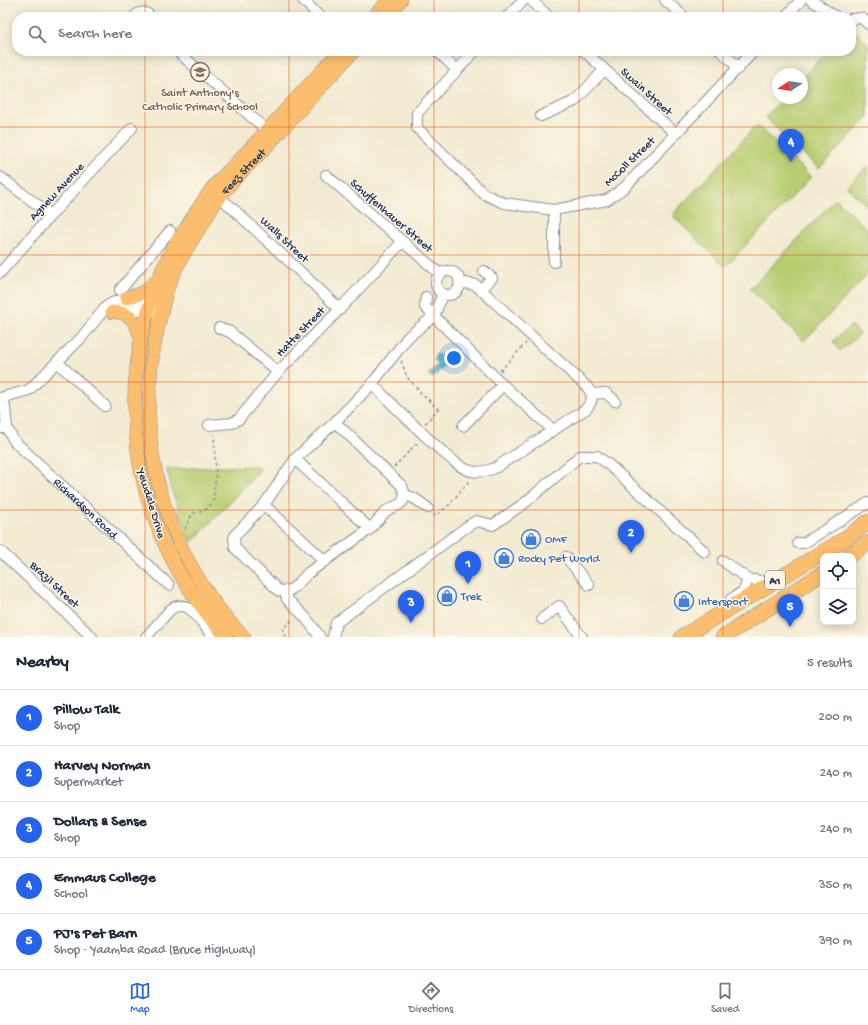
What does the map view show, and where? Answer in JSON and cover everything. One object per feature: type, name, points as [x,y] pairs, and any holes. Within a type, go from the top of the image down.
[{"type":"highway","name":"A1","points":[[683,636],[845,538],[868,522]]},
{"type":"highway","points":[[853,553],[868,543]]},
{"type":"highway","name":"A1","points":[[723,637],[820,575]]},
{"type":"main road","points":[[390,10],[401,0]]},
{"type":"main road","name":"Feez Street","points":[[271,134],[336,56]]},
{"type":"main road","name":"Feez Street","points":[[149,308],[159,278],[167,244],[271,134],[349,56]]},
{"type":"main road","name":"Feez Street","points":[[162,311],[169,283],[216,193]]},
{"type":"main road","points":[[123,294],[143,293],[159,278]]},
{"type":"main road","name":"Yewdale Drive","points":[[149,308],[141,338],[134,401],[135,430],[141,475],[163,542],[182,578],[196,601],[236,635]]},
{"type":"main road","name":"Yewdale Drive","points":[[162,311],[155,340],[148,391],[150,446],[154,465],[163,504],[182,547],[207,592],[236,635]]},
{"type":"main road","points":[[112,312],[120,312],[130,317],[135,322],[141,338]]},
{"type":"street","points":[[303,0],[315,12]]},
{"type":"street","points":[[512,12],[524,0]]},
{"type":"street","points":[[531,0],[544,12]]},
{"type":"street","points":[[665,0],[678,12]]},
{"type":"street","points":[[790,12],[801,0]]},
{"type":"street","points":[[811,0],[829,12]]},
{"type":"street","points":[[856,19],[862,18],[868,24]]},
{"type":"street","points":[[182,56],[271,134]]},
{"type":"street","points":[[442,56],[457,70],[470,56]]},
{"type":"street","name":"Swain Street","points":[[589,56],[676,134]]},
{"type":"street","points":[[726,56],[739,68]]},
{"type":"street","name":"McColl Street","points":[[457,70],[417,113],[417,128],[484,194],[504,203],[554,210],[607,200],[625,187],[750,56]]},
{"type":"street","points":[[541,116],[575,101],[604,70]]},
{"type":"street","name":"Agnew Avenue","points":[[0,273],[51,215],[132,128]]},
{"type":"street","name":"Schuffenhauer Street","points":[[326,175],[440,274]]},
{"type":"street","points":[[0,178],[8,182],[51,215]]},
{"type":"street","name":"Walls Street","points":[[216,193],[340,309]]},
{"type":"street","points":[[554,210],[554,262]]},
{"type":"street","name":"Feez Street","points":[[2,398],[29,390],[94,323],[106,307],[123,294],[167,244],[170,231]]},
{"type":"street","name":"Hatte Street","points":[[211,425],[232,423],[238,419],[278,372],[340,309],[402,242]]},
{"type":"street","points":[[447,271],[454,273],[457,276],[459,282],[455,292],[447,295],[443,294],[438,289],[436,285],[437,277],[440,274],[447,271]]},
{"type":"street","points":[[481,290],[492,278],[484,272]]},
{"type":"street","points":[[372,384],[458,465],[474,472],[487,471],[494,468],[586,409],[591,402],[592,394],[587,387],[476,285],[459,282]]},
{"type":"street","name":"Feez Street","points":[[123,294],[138,300],[149,308]]},
{"type":"street","points":[[335,422],[402,486],[405,495],[400,504],[386,511],[370,529],[308,573],[297,585],[290,590],[279,591],[229,545],[236,534],[264,505],[295,459],[335,422],[372,384],[408,337],[434,316],[443,294]]},
{"type":"street","points":[[426,297],[426,307],[434,316],[552,430]]},
{"type":"street","name":"Feez Street","points":[[94,323],[112,312],[130,308],[149,308],[162,311]]},
{"type":"street","points":[[219,328],[230,332],[278,372]]},
{"type":"street","points":[[57,362],[105,406]]},
{"type":"street","points":[[463,426],[503,384]]},
{"type":"street","points":[[592,394],[606,393],[614,401]]},
{"type":"street","name":"Richardson Road","points":[[2,398],[4,428],[14,441],[169,585]]},
{"type":"street","points":[[333,637],[336,623],[465,528],[476,521],[493,525],[526,502],[580,456],[597,456],[608,464],[705,552]]},
{"type":"street","points":[[295,459],[370,529]]},
{"type":"street","points":[[405,495],[414,498],[428,508]]},
{"type":"street","points":[[798,543],[804,543],[868,503]]},
{"type":"street","points":[[264,505],[325,561]]},
{"type":"street","name":"Brazil Street","points":[[0,550],[92,637]]},
{"type":"street","points":[[566,558],[589,585]]},
{"type":"street","points":[[723,561],[747,579],[768,584]]},
{"type":"street","points":[[683,636],[694,623],[744,591],[747,579]]},
{"type":"street","points":[[285,591],[287,599],[300,611],[320,637]]},
{"type":"street","points":[[146,637],[170,610],[174,607],[183,606],[188,607],[214,637]]},
{"type":"street","points":[[542,619],[558,608]]},
{"type":"street","points":[[558,608],[577,637]]},
{"type":"street","points":[[558,608],[582,637]]},
{"type":"path","points":[[495,376],[532,337]]},
{"type":"path","points":[[388,473],[422,432],[438,409],[407,377],[402,361],[393,357]]},
{"type":"path","points":[[184,530],[192,514],[206,509],[213,502],[216,473],[211,425]]},
{"type":"path","points":[[428,508],[435,516],[449,505],[473,476],[474,472]]},
{"type":"path","points":[[286,637],[283,629],[300,611]]},
{"type":"green space","points":[[856,33],[868,44],[868,117],[819,169],[765,117],[777,104],[808,104],[808,72],[823,56],[856,56]]},
{"type":"green space","points":[[757,125],[811,177],[725,267],[672,215]]},
{"type":"green space","points":[[868,165],[868,207],[847,187]]},
{"type":"green space","points":[[836,199],[868,230],[868,274],[804,341],[750,289]]},
{"type":"green space","points":[[852,325],[860,334],[840,351],[833,341]]},
{"type":"green space","points":[[255,466],[260,470],[191,543],[172,491],[167,469]]},
{"type":"water","points":[[436,354],[447,357],[449,354],[453,358],[433,378],[428,374],[438,364],[434,360]]},
{"type":"place","name":"Saint Anthony's Catholic Primary School","points":[[200,72]]},
{"type":"place","name":"Emmaus College","points":[[791,162]]},
{"type":"place","name":"OMF","points":[[531,539]]},
{"type":"place","name":"Harvey Norman","points":[[631,553]]},
{"type":"place","name":"Rocky Pet World","points":[[504,558]]},
{"type":"place","name":"Pillow Talk","points":[[468,584]]},
{"type":"place","name":"Trek","points":[[447,596]]},
{"type":"place","name":"Intersport","points":[[684,601]]},
{"type":"place","name":"Dollars & Sense","points":[[411,623]]},
{"type":"place","name":"PJ's Pet Barn","points":[[790,627]]}]
